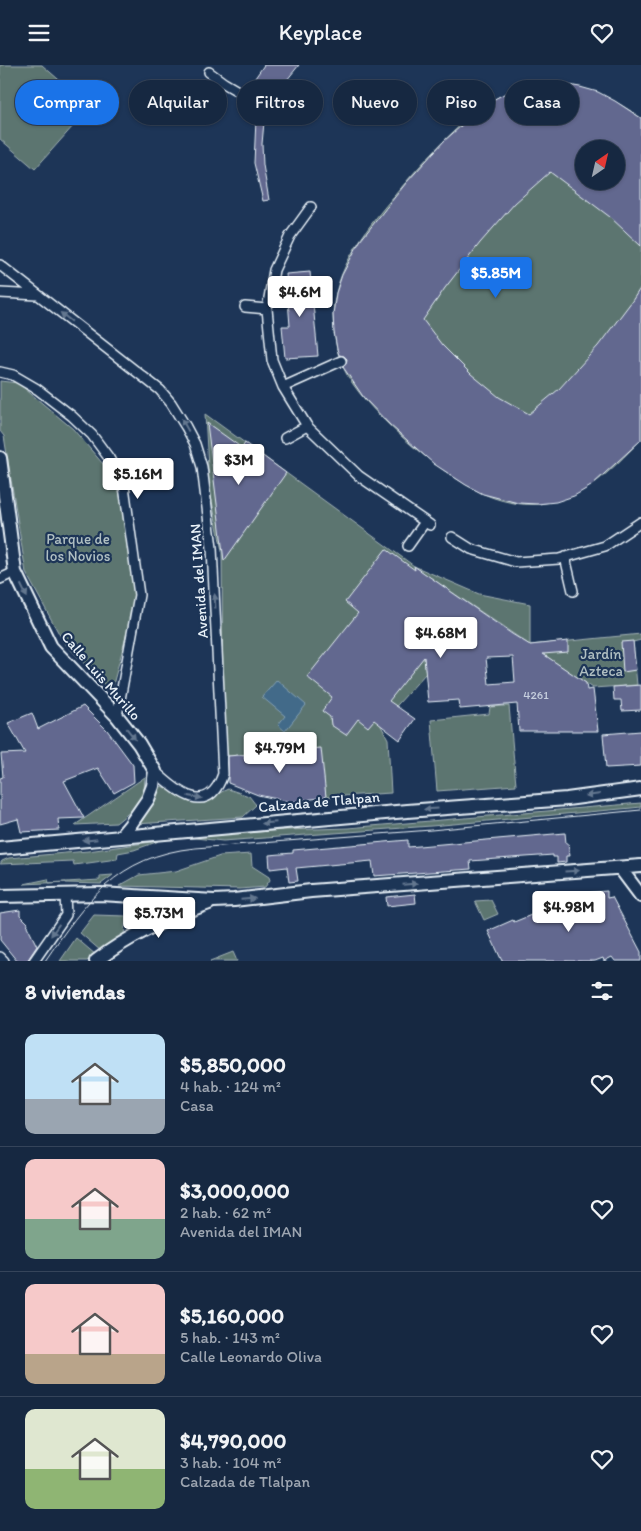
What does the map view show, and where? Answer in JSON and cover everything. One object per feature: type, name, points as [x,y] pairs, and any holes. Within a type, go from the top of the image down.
[{"type":"main road","name":"Calle Luis Murillo","points":[[0,464],[15,572],[51,647],[117,716],[139,744],[155,771]]},
{"type":"main road","points":[[120,837],[148,799],[153,786],[155,771]]},
{"type":"main road","name":"Calzada de Tlalpan","points":[[0,848],[407,811],[567,799],[641,789]]},
{"type":"main road","points":[[2,895],[101,894],[214,901],[280,896],[311,891],[641,866]]},
{"type":"main road","points":[[620,868],[641,896]]},
{"type":"main road","points":[[96,961],[140,933],[186,911],[214,901]]},
{"type":"street","points":[[209,72],[237,90]]},
{"type":"street","points":[[311,207],[290,236],[274,270],[267,309],[272,360],[283,387],[306,426],[359,476],[428,523],[408,546]]},
{"type":"street","name":"Avenida del IMAN","points":[[0,265],[160,390],[171,403],[195,444],[202,467],[212,548],[223,774],[219,785],[213,792],[198,799],[174,789],[155,771]]},
{"type":"street","points":[[0,293],[38,295]]},
{"type":"street","points":[[245,307],[267,309]]},
{"type":"street","points":[[283,387],[341,361]]},
{"type":"street","points":[[0,372],[13,375],[37,389],[72,416],[92,435],[109,458],[124,486],[139,595],[117,716]]},
{"type":"street","points":[[286,438],[306,426]]},
{"type":"street","points":[[452,537],[472,549],[516,562],[565,557],[604,546],[641,522]]},
{"type":"street","points":[[565,557],[573,591]]},
{"type":"street","points":[[0,579],[15,572]]},
{"type":"street","points":[[34,961],[66,915],[65,895]]},
{"type":"street","points":[[0,957],[4,961]]},
{"type":"green space","points":[[0,65],[42,65],[59,80],[15,80],[15,125],[74,125],[35,169],[0,139]]},
{"type":"green space","points":[[579,87],[613,100],[641,118],[641,440],[596,482],[571,496],[539,504],[510,502],[482,493],[465,484],[425,456],[384,420],[352,383],[338,355],[335,341],[333,314],[336,294],[350,257],[361,239],[412,175],[455,130],[461,125],[495,125],[495,99],[505,94],[505,125],[579,125]]},
{"type":"green space","name":"Parque de los Novios","points":[[0,381],[18,383],[73,429],[115,478],[133,539],[134,607],[111,692],[63,641],[26,573],[4,436],[0,431]]},
{"type":"green space","name":"Jardín Azteca","points":[[205,414],[414,566],[479,594],[530,604],[530,645],[641,634],[641,640],[633,642],[637,685],[593,688],[415,567],[426,673],[380,724],[388,739],[391,793],[326,797],[320,748],[228,756],[223,727],[222,551],[209,486]]},
{"type":"green space","points":[[509,706],[516,785],[437,791],[431,720],[489,714],[490,707]]},
{"type":"green space","points":[[145,777],[144,791],[136,807],[116,823],[75,825]]},
{"type":"green space","points":[[158,785],[202,801],[228,789],[249,796],[256,805],[243,817],[136,824],[151,807]]},
{"type":"green space","points":[[641,803],[641,807],[632,808],[431,826],[223,841],[176,838],[285,830],[348,828]]},
{"type":"green space","points":[[159,841],[134,850],[118,853],[117,859],[74,865],[73,861],[0,864],[9,858],[88,851]]},
{"type":"green space","points":[[251,854],[252,866],[269,877],[270,880],[265,887],[240,889],[119,886],[139,875],[176,871],[220,856]]},
{"type":"green space","points":[[113,875],[101,884],[66,882],[100,880],[100,876]]},
{"type":"green space","points":[[48,879],[49,883],[24,884]]},
{"type":"green space","points":[[491,900],[498,914],[484,920],[475,901]]},
{"type":"green space","points":[[132,911],[160,913],[160,916],[130,931]]},
{"type":"green space","points":[[94,915],[126,916],[124,934],[101,951],[80,933]]},
{"type":"green space","points":[[76,938],[96,955],[87,961],[60,961]]},
{"type":"green space","points":[[233,952],[237,961],[210,961]]},
{"type":"water","points":[[277,680],[306,705],[285,731],[278,725],[285,716],[262,697]]},
{"type":"building","points":[[264,65],[299,65],[287,80],[259,80],[255,78]]},
{"type":"building","points":[[579,87],[598,92],[641,118],[641,246],[610,217],[550,172],[515,203],[480,243],[423,320],[442,345],[471,374],[499,397],[529,414],[559,389],[598,346],[641,287],[641,440],[591,486],[574,496],[556,502],[537,504],[518,503],[483,494],[434,464],[390,425],[364,398],[343,367],[347,359],[339,355],[334,332],[333,314],[336,293],[342,275],[360,241],[406,183],[444,141],[462,125],[495,125],[495,99],[504,94],[505,125],[579,125]]},
{"type":"building","points":[[256,125],[264,125],[263,165],[269,200],[263,201],[254,163]]},
{"type":"building","points":[[310,272],[318,356],[285,358],[282,326],[290,326],[286,274]]},
{"type":"building","points":[[207,423],[242,448],[245,443],[286,473],[224,561]]},
{"type":"building","points":[[386,549],[530,645],[568,641],[568,652],[543,654],[586,683],[587,690],[593,689],[598,731],[519,731],[517,704],[460,709],[459,700],[428,702],[424,657],[389,701],[415,719],[400,740],[374,720],[368,727],[358,719],[346,735],[331,725],[330,717],[322,711],[332,697],[307,677],[358,613],[345,602]],"holes":[[[513,657],[515,682],[489,684],[486,658]]]},
{"type":"building","points":[[633,641],[636,670],[623,672],[621,642]]},
{"type":"building","points":[[641,685],[641,710],[622,711],[621,700],[614,700],[613,687]]},
{"type":"building","points":[[83,706],[107,730],[133,765],[134,782],[114,793],[98,768],[64,781],[84,818],[58,819],[59,830],[21,832],[18,819],[0,824],[0,778],[3,777],[1,754],[25,753],[8,723],[32,713],[38,729]]},
{"type":"building","points":[[641,731],[641,766],[606,768],[603,734]]},
{"type":"building","points":[[321,748],[326,797],[291,802],[258,795],[228,783],[228,756]]},
{"type":"building","points":[[565,833],[570,856],[566,856],[566,862],[557,863],[557,857],[553,857],[553,855],[470,861],[471,869],[374,876],[372,861],[296,868],[298,881],[289,882],[287,867],[270,869],[269,855],[293,853],[293,850],[408,840],[408,847]]},
{"type":"building","points":[[607,891],[607,898],[612,897],[641,952],[641,961],[615,961],[612,957],[604,961],[603,958],[595,961],[502,961],[488,931],[541,911],[540,908],[560,899],[561,903],[583,893]]},
{"type":"building","points":[[415,894],[416,903],[387,906],[386,897]]},
{"type":"building","points":[[20,910],[20,915],[28,923],[27,926],[37,946],[27,961],[17,961],[0,940],[0,913]]},
{"type":"tram line","points":[[45,961],[75,919],[106,885],[124,871],[144,861],[168,853],[195,848],[431,830],[641,810]]}]
